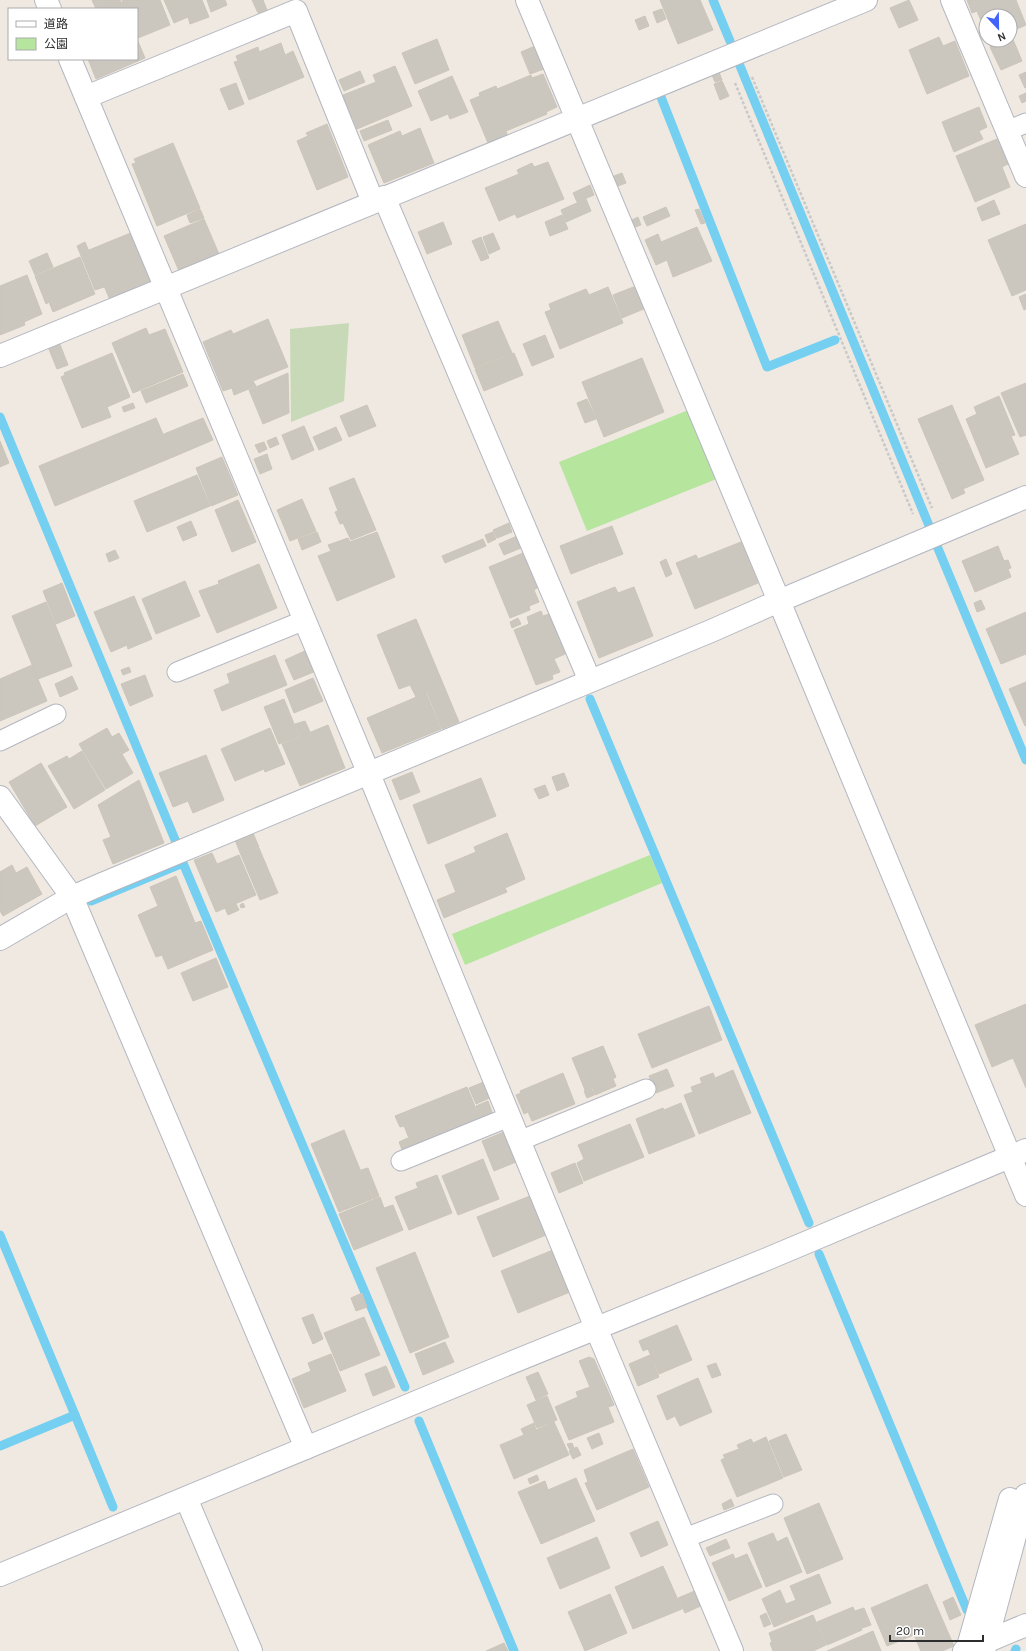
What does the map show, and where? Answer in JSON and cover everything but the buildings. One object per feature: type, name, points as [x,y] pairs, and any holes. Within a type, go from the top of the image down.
[{"type":"street","points":[[526,0],[779,601],[1018,1153],[1026,1195]]},
{"type":"street","points":[[0,356],[866,0]]},
{"type":"street","points":[[952,0],[1016,127],[1026,176]]},
{"type":"street","points":[[86,98],[296,11],[590,681]]},
{"type":"street","points":[[70,60],[305,620],[596,1328],[732,1651]]},
{"type":"street","points":[[0,939],[72,897],[174,853],[369,774],[933,537],[1025,501]]},
{"type":"street","points":[[0,797],[72,897],[306,1448]]},
{"type":"street","points":[[0,1575],[596,1328],[767,1259],[1018,1153]]},
{"type":"street","points":[[975,1648],[1018,1497]]},
{"type":"street","points":[[186,1498],[251,1651]]},
{"type":"street","points":[[975,1648],[1026,1625]]},
{"type":"lane","points":[[177,672],[305,620]]},
{"type":"lane","points":[[0,741],[56,714]]},
{"type":"lane","points":[[519,1141],[646,1089]]},
{"type":"lane","points":[[401,1161],[509,1117]]},
{"type":"lane","points":[[685,1538],[773,1504]]},
{"type":"path","points":[[733,54],[933,537]]},
{"type":"path","points":[[733,54],[933,537]]},
{"type":"green space","points":[[349,323],[344,401],[291,422],[290,329]]},
{"type":"green space","points":[[691,409],[719,478],[587,531],[559,462]]},
{"type":"green space","points":[[650,855],[662,883],[465,965],[452,934]]},
{"type":"waterway","points":[[713,0],[730,41]]},
{"type":"waterway","points":[[738,61],[930,528]]},
{"type":"waterway","points":[[659,92],[767,367],[835,340]]},
{"type":"waterway","points":[[0,417],[176,842]]},
{"type":"waterway","points":[[937,546],[1026,760]]},
{"type":"waterway","points":[[590,699],[809,1223]]},
{"type":"waterway","points":[[91,901],[183,863],[405,1387]]},
{"type":"waterway","points":[[0,1235],[75,1415],[0,1446]]},
{"type":"waterway","points":[[819,1254],[967,1610]]},
{"type":"waterway","points":[[75,1415],[113,1507]]},
{"type":"waterway","points":[[419,1421],[514,1651]]}]
